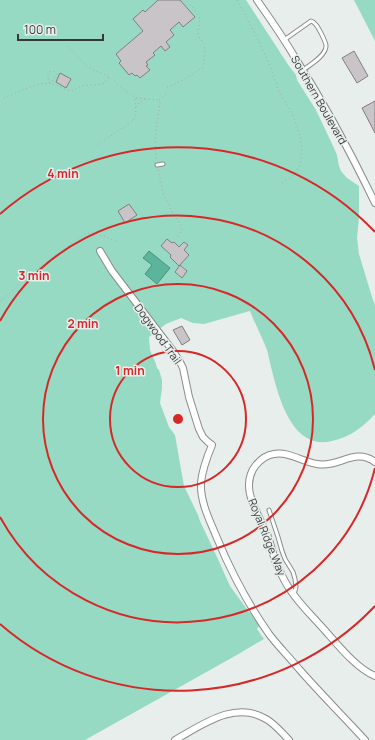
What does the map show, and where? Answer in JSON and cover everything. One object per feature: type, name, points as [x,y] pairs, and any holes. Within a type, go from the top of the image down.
[{"type":"street","name":"Southern Boulevard","points":[[257,0],[303,70],[360,172],[375,203]]},
{"type":"street","name":"Dogwood Trail","points":[[100,251],[112,271],[173,351],[183,368],[189,397],[199,429],[203,437],[212,445],[202,474],[201,483],[203,500],[208,516],[234,577],[270,635],[306,677],[365,740]]},
{"type":"street","name":"Royal Ridge Way","points":[[375,462],[367,458],[356,457],[325,465],[302,460],[291,455],[279,453],[268,455],[254,468],[250,486],[251,499],[255,511],[267,533],[275,561],[290,590],[342,650],[357,664],[375,676]]},
{"type":"street","points":[[175,740],[215,718],[225,714],[241,712],[254,713],[267,719],[273,723],[289,740]]},
{"type":"lane","points":[[284,40],[311,21],[316,25],[326,42],[326,47],[324,52],[303,70]]},
{"type":"lane","points":[[157,165],[163,164]]},
{"type":"lane","points":[[269,510],[285,559],[293,572],[296,587],[294,595]]},
{"type":"path","points":[[167,87],[204,66],[205,48],[204,43],[198,35],[200,21],[198,15],[186,0]]},
{"type":"path","points":[[237,0],[271,67],[279,90],[290,109],[298,130],[301,146],[299,164],[295,173],[282,183]]},
{"type":"path","points":[[67,45],[91,69],[105,74],[125,91],[136,97],[145,99]]},
{"type":"path","points":[[54,71],[57,74],[51,84],[48,74],[49,72],[54,71]]},
{"type":"path","points":[[4,98],[37,86],[51,84],[68,90],[75,90],[82,86],[103,84],[108,78],[111,78]]},
{"type":"path","points":[[159,101],[166,94]]},
{"type":"path","points":[[97,145],[133,121],[136,115],[136,97]]},
{"type":"path","points":[[0,301],[14,290],[26,276],[86,234],[92,233],[103,235],[118,242]]},
{"type":"shaded area","points":[[0,0],[246,0],[296,75],[297,80],[316,110],[337,155],[341,171],[347,178],[359,186],[359,218],[357,238],[359,254],[375,305],[375,414],[356,431],[345,437],[332,441],[319,442],[307,438],[298,431],[290,420],[279,395],[267,350],[250,311],[204,324],[193,323],[181,318],[166,324],[149,337],[150,350],[162,380],[160,403],[169,427],[175,435],[184,486],[230,586],[249,612],[257,618],[260,624],[257,629],[264,639],[85,740],[0,740]]},
{"type":"shaded area","points":[[354,0],[375,0],[375,41]]},
{"type":"shaded area","points":[[149,251],[170,268],[157,284],[145,274],[152,265],[143,258]]},
{"type":"building","points":[[158,0],[180,0],[195,17],[183,27],[179,22],[170,30],[174,35],[166,42],[170,47],[165,51],[161,46],[153,53],[155,55],[146,62],[148,65],[146,66],[150,70],[140,78],[132,73],[129,75],[119,63],[121,61],[116,54],[143,31],[133,19],[143,10],[145,12]]},
{"type":"building","points":[[354,51],[368,76],[357,83],[342,58]]},
{"type":"building","points":[[60,73],[71,79],[66,88],[56,82]]},
{"type":"building","points":[[375,101],[375,133],[362,108]]},
{"type":"building","points":[[129,204],[137,215],[125,223],[118,211]]},
{"type":"building","points":[[167,239],[172,243],[174,242],[179,247],[184,242],[188,245],[184,250],[189,255],[179,266],[170,257],[171,255],[161,246]]},
{"type":"building","points":[[180,265],[187,271],[182,278],[175,272]]},
{"type":"building","points":[[182,326],[190,340],[182,345],[173,330]]}]
